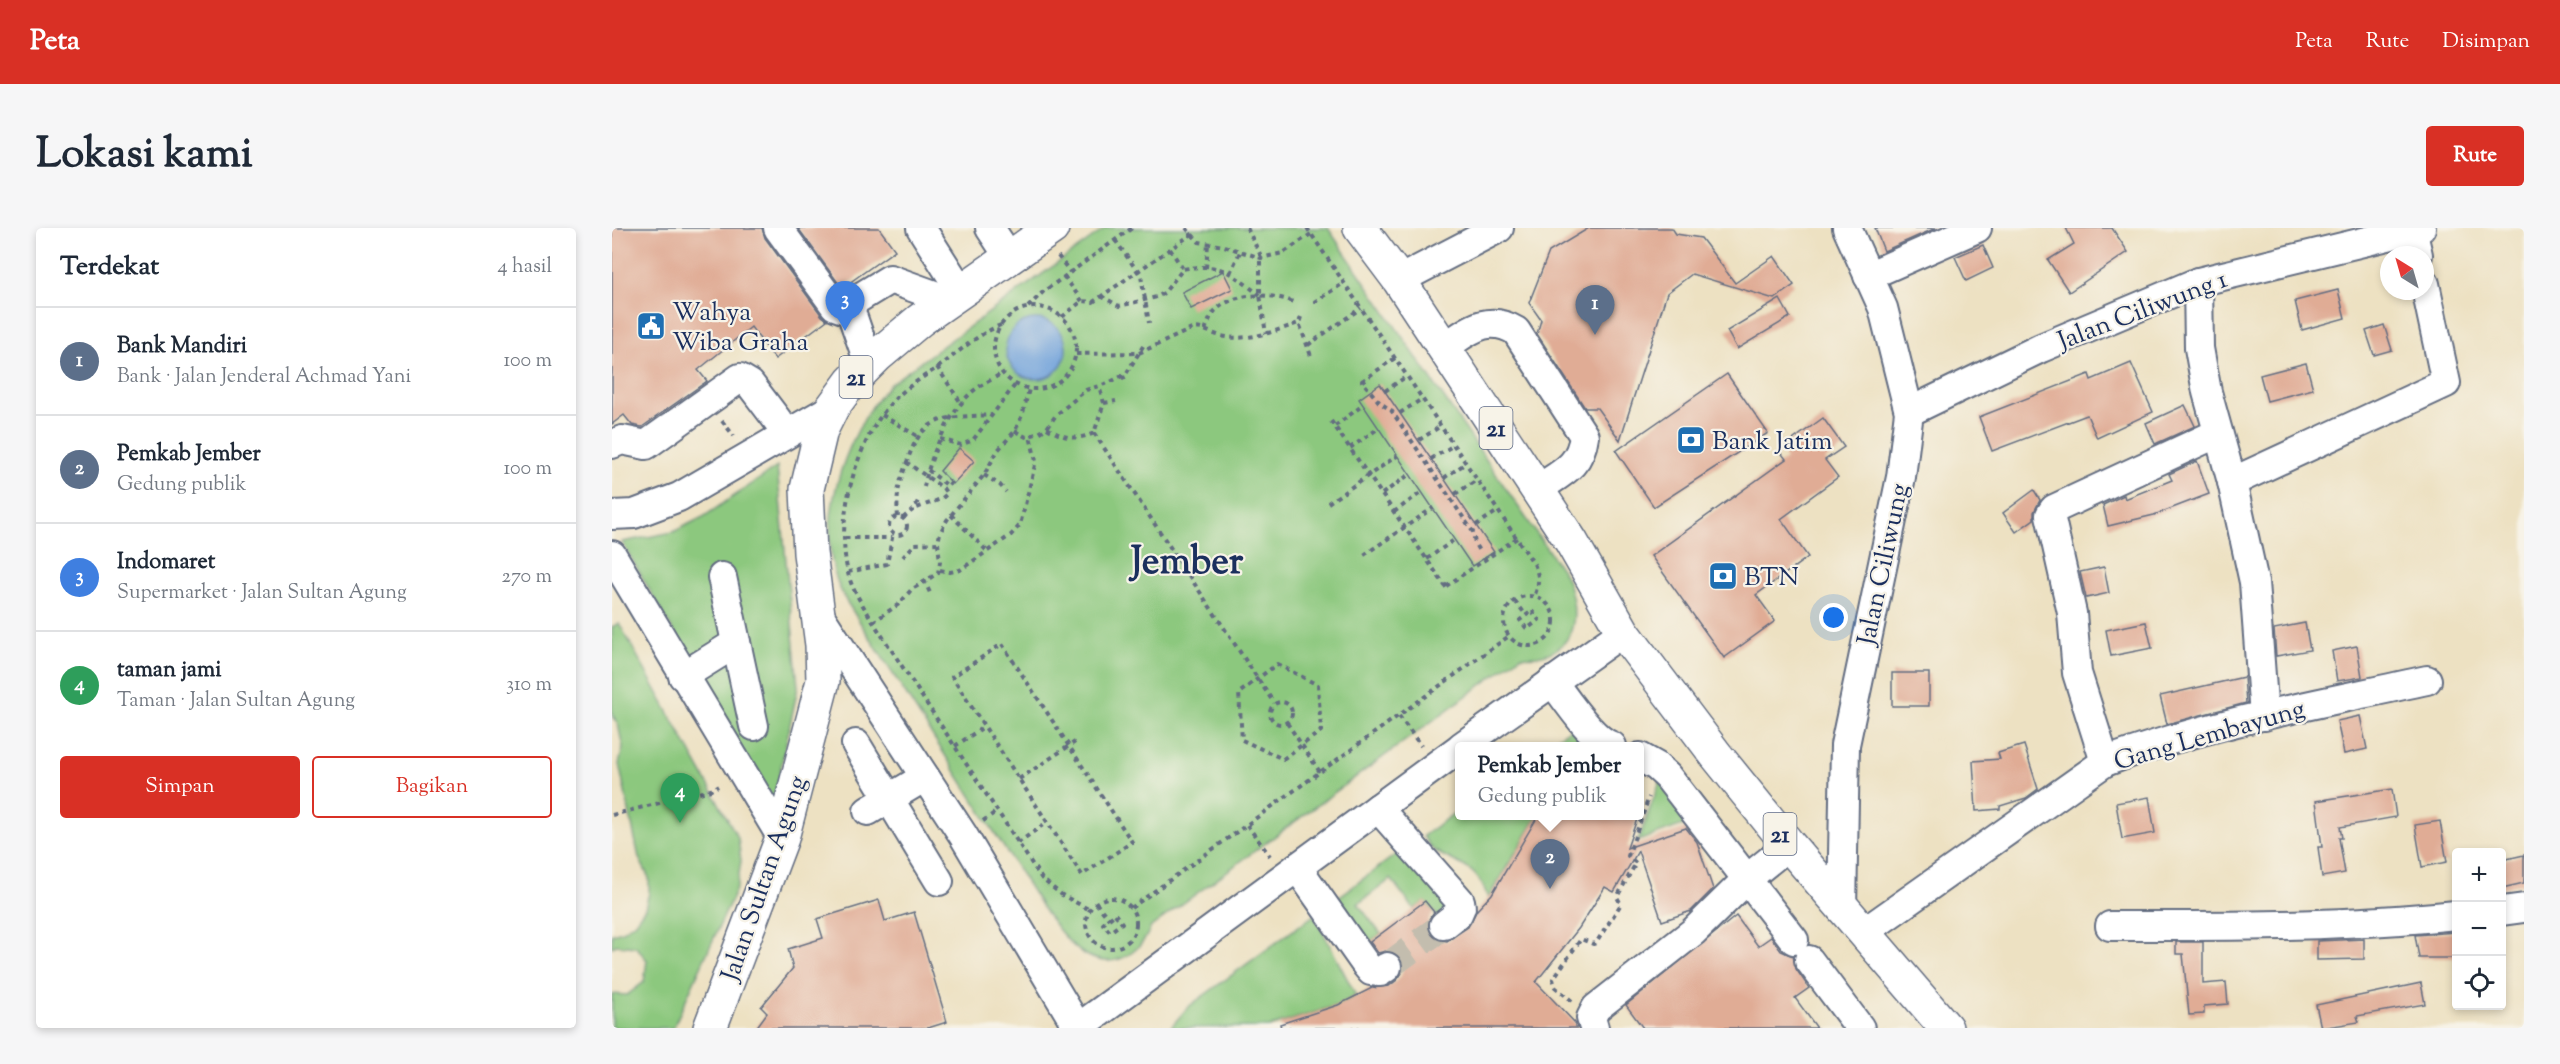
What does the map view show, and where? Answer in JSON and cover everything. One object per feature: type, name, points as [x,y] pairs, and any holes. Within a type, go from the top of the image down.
[{"type":"highway","name":"Jalan Sultan Agung","points":[[710,1028],[782,838],[823,681],[824,668],[810,553],[807,489],[821,430],[832,408],[851,381],[869,364],[921,320],[1052,228]]},
{"type":"highway","name":"21","points":[[1360,228],[1398,280],[1538,489],[1623,632],[1716,755],[1853,921],[1934,1024]]},
{"type":"street","points":[[778,228],[835,306],[851,312]]},
{"type":"street","points":[[921,228],[955,295]]},
{"type":"street","points":[[990,228],[1009,257]]},
{"type":"street","points":[[1398,280],[1499,228]]},
{"type":"street","name":"Jalan Ciliwung","points":[[1847,228],[1883,308],[1908,412],[1901,477],[1845,745],[1853,921]]},
{"type":"street","points":[[1869,276],[1977,228]]},
{"type":"street","name":"Jalan Ciliwung 1","points":[[1908,412],[2041,348],[2198,282],[2417,237]]},
{"type":"street","points":[[869,364],[851,312],[854,301],[890,279],[955,295]]},
{"type":"street","points":[[2198,282],[2199,348],[2207,392],[2232,482],[2254,582],[2264,716]]},
{"type":"street","points":[[2232,482],[2446,383],[2428,300]]},
{"type":"street","points":[[1443,348],[1483,324],[1494,322],[1516,331],[1584,436],[1582,452],[1575,462],[1538,489]]},
{"type":"street","points":[[612,444],[622,440],[646,445],[737,379],[745,380],[788,433]]},
{"type":"street","points":[[612,515],[634,514],[679,497],[832,408]]},
{"type":"street","points":[[2105,762],[2077,673],[2072,613],[2050,514],[2054,508],[2218,433]]},
{"type":"street","points":[[612,555],[782,838]]},
{"type":"street","points":[[722,577],[754,726]]},
{"type":"street","points":[[817,611],[963,835],[1078,1028],[1455,751]]},
{"type":"street","points":[[1468,742],[1623,632]]},
{"type":"street","points":[[683,675],[736,643]]},
{"type":"street","name":"Gang Lembayung","points":[[1853,921],[2105,762],[2132,752],[2264,716],[2427,680]]},
{"type":"street","points":[[1552,681],[1603,742]]},
{"type":"street","points":[[856,744],[878,806],[939,881]]},
{"type":"street","points":[[1650,763],[1748,878],[1860,1028]]},
{"type":"street","points":[[878,806],[925,777]]},
{"type":"street","points":[[1378,808],[1460,901],[1461,907],[1458,914],[1444,925]]},
{"type":"street","points":[[1593,1023],[1596,1008],[1693,932],[1748,878],[1789,845]]},
{"type":"street","points":[[1297,867],[1371,971],[1380,972],[1387,967]]},
{"type":"street","points":[[2506,910],[2524,908]]},
{"type":"street","points":[[2110,926],[2257,927],[2387,922],[2452,916]]},
{"type":"path","points":[[1028,308],[1035,299],[1132,228]]},
{"type":"path","points":[[1186,228],[1200,242],[1261,258],[1283,253],[1311,234]]},
{"type":"path","points":[[1246,228],[1261,258],[1260,295],[1266,334]]},
{"type":"path","points":[[1307,228],[1517,538],[1539,575],[1539,585],[1534,597]]},
{"type":"path","points":[[1062,317],[1082,302],[1093,302],[1193,233]]},
{"type":"path","points":[[1115,240],[1139,271],[1147,300],[1149,323]]},
{"type":"path","points":[[1206,268],[1208,244]]},
{"type":"path","points":[[1170,249],[1183,269]]},
{"type":"path","points":[[1230,273],[1240,252]]},
{"type":"path","points":[[1101,296],[1119,306],[1147,300],[1164,293],[1183,269],[1206,268],[1222,268],[1260,295]]},
{"type":"path","points":[[1065,276],[1082,302]]},
{"type":"path","points":[[1314,302],[1344,283]]},
{"type":"path","points":[[1205,330],[1212,314],[1232,300],[1260,295],[1296,303]]},
{"type":"path","points":[[1001,325],[994,342],[995,358],[1002,373],[1015,384],[1029,389],[1045,388],[1060,381],[1070,370],[1076,354],[1076,338],[1062,317],[1042,308],[1028,308],[1012,314],[1001,325],[983,334],[899,395],[867,440],[847,498],[845,538],[848,572],[856,593],[873,622],[1042,879],[1062,895],[1090,910]]},
{"type":"path","points":[[1308,345],[1361,308]]},
{"type":"path","points":[[1301,317],[1299,323],[1311,357]]},
{"type":"path","points":[[1076,354],[1139,353],[1187,330],[1201,328],[1222,336],[1266,334],[1299,323]]},
{"type":"path","points":[[1015,431],[1030,436],[1047,428],[1056,415],[1077,396],[1123,376],[1145,343]]},
{"type":"path","points":[[1395,358],[1362,381],[1380,403],[1391,410],[1473,532],[1474,544],[1480,554]]},
{"type":"path","points":[[938,368],[961,403]]},
{"type":"path","points":[[924,486],[940,439],[961,403],[971,392],[1002,373]]},
{"type":"path","points":[[1123,376],[1126,383]]},
{"type":"path","points":[[1385,390],[1407,376]]},
{"type":"path","points":[[940,439],[965,444],[973,440],[1015,384]]},
{"type":"path","points":[[1094,433],[1104,403],[1099,386]]},
{"type":"path","points":[[873,622],[899,604],[910,590],[924,580],[933,578],[940,570],[938,543],[940,533],[951,515],[984,475],[998,450],[1015,431],[1029,389]]},
{"type":"path","points":[[1400,413],[1422,399]]},
{"type":"path","points":[[707,401],[749,456]]},
{"type":"path","points":[[1104,403],[1116,401]]},
{"type":"path","points":[[1335,426],[1364,405]]},
{"type":"path","points":[[845,538],[892,536],[904,533],[906,523],[900,517],[897,491],[917,436],[932,423],[952,418],[992,415]]},
{"type":"path","points":[[882,416],[917,436]]},
{"type":"path","points":[[1331,421],[1447,588],[1517,538]]},
{"type":"path","points":[[1419,440],[1441,426]]},
{"type":"path","points":[[1047,428],[1057,434],[1077,438],[1094,433]]},
{"type":"path","points":[[1350,448],[1378,428]]},
{"type":"path","points":[[1094,433],[1274,704]]},
{"type":"path","points":[[940,570],[950,572],[960,570],[1011,535],[1020,525],[1036,461],[1030,436]]},
{"type":"path","points":[[1431,459],[1454,445]]},
{"type":"path","points":[[1329,503],[1397,456]]},
{"type":"path","points":[[906,462],[948,486],[951,482]]},
{"type":"path","points":[[1444,478],[1466,463]]},
{"type":"path","points":[[848,572],[887,564],[892,536],[890,523],[892,519],[941,499],[947,494],[927,472]]},
{"type":"path","points":[[1382,494],[1410,474]]},
{"type":"path","points":[[984,475],[1000,484],[1006,492]]},
{"type":"path","points":[[1455,494],[1477,480]]},
{"type":"path","points":[[1394,512],[1422,492]]},
{"type":"path","points":[[914,509],[918,501]]},
{"type":"path","points":[[1365,555],[1433,508]]},
{"type":"path","points":[[1476,525],[1498,511]]},
{"type":"path","points":[[951,515],[988,552]]},
{"type":"path","points":[[1427,559],[1454,540]]},
{"type":"path","points":[[903,557],[915,544],[938,543]]},
{"type":"path","points":[[924,580],[931,595]]},
{"type":"path","points":[[1524,597],[1534,597],[1550,607],[1554,616],[1554,625],[1551,635],[1544,642],[1535,646],[1525,646],[1516,643],[1509,636],[1504,618],[1508,608],[1515,601],[1524,597]]},
{"type":"path","points":[[1515,601],[1526,615]]},
{"type":"path","points":[[1532,611],[1539,620],[1527,629],[1520,620],[1526,615],[1532,611]]},
{"type":"path","points":[[1131,908],[1509,636]]},
{"type":"path","points":[[1002,644],[1035,694],[1132,842],[1082,875],[952,677],[1002,644]]},
{"type":"path","points":[[1277,664],[1318,685],[1321,731],[1283,759],[1242,740],[1239,693],[1258,679],[1277,664]]},
{"type":"path","points":[[1035,694],[1041,689]]},
{"type":"path","points":[[1281,702],[1288,704],[1292,710],[1287,723],[1280,725],[1274,723],[1269,716],[1274,704],[1281,702]]},
{"type":"path","points":[[1399,716],[1418,743]]},
{"type":"path","points":[[1287,723],[1320,772]]},
{"type":"path","points":[[955,746],[985,726]]},
{"type":"path","points":[[1019,779],[1075,742]]},
{"type":"path","points":[[1644,788],[1650,763]]},
{"type":"path","points":[[612,815],[711,790],[718,786]]},
{"type":"path","points":[[1099,791],[1106,787]]},
{"type":"path","points":[[1593,1023],[1555,987],[1553,980],[1581,939],[1596,943],[1621,904],[1617,897],[1636,863],[1628,856],[1637,820]]},
{"type":"path","points":[[1018,843],[1047,822]]},
{"type":"path","points":[[1247,825],[1267,852]]},
{"type":"path","points":[[1115,898],[1131,908],[1136,927],[1132,936],[1116,948],[1097,945],[1090,938],[1086,929],[1086,919],[1096,903],[1115,898]]},
{"type":"path","points":[[1096,903],[1109,919]]},
{"type":"path","points":[[1115,914],[1122,923],[1110,932],[1103,924],[1109,919],[1115,914]]},
{"type":"green space","points":[[1106,228],[1328,228],[1565,575],[1571,590],[1573,620],[1564,643],[1554,651],[1539,656],[1521,656],[1151,927],[1140,945],[1132,952],[1115,960],[1105,961],[1095,959],[1078,950],[1046,913],[845,599],[835,573],[830,546],[831,516],[836,487],[846,458],[858,430],[873,405],[890,384]]},
{"type":"green space","points":[[777,467],[798,687],[773,805],[622,542],[673,532],[703,517]]},
{"type":"green space","points":[[619,623],[738,838],[741,861],[737,887],[673,1028],[612,1028],[612,994],[627,995],[644,982],[647,960],[636,947],[617,945],[612,947],[612,934],[622,931],[635,922],[645,908],[649,893],[649,878],[639,858],[619,764],[623,748],[618,724],[612,714],[612,627]]},
{"type":"green space","points":[[1574,726],[1590,742],[1552,742]]},
{"type":"green space","points":[[1660,781],[1692,822],[1638,841]]},
{"type":"green space","points":[[1455,813],[1455,820],[1536,820],[1488,898],[1473,872],[1433,850],[1423,836]]},
{"type":"green space","points":[[1402,850],[1445,904],[1446,909],[1440,919],[1425,902],[1414,909],[1391,879],[1358,904],[1381,934],[1368,943],[1336,899]]},
{"type":"green space","points":[[1314,915],[1356,996],[1338,1005],[1269,1027],[1170,1028],[1188,1007]]},
{"type":"water","points":[[1036,319],[1057,328],[1066,349],[1057,370],[1036,379],[1015,370],[1006,349],[1015,328]]},
{"type":"building","points":[[612,228],[762,228],[765,238],[827,320],[775,359],[751,327],[698,370],[707,381],[642,427],[632,425],[624,415],[612,424]]},
{"type":"building","points":[[798,228],[879,228],[895,250],[842,288]]},
{"type":"building","points":[[1589,228],[1672,228],[1676,234],[1701,238],[1735,283],[1774,256],[1794,285],[1774,299],[1692,274],[1667,293],[1620,440],[1597,408],[1585,408],[1537,334],[1541,320],[1529,303],[1549,252]]},
{"type":"building","points":[[1875,228],[1936,228],[1884,251]]},
{"type":"building","points":[[2066,228],[2112,228],[2128,252],[2069,292],[2048,260],[2074,244]]},
{"type":"building","points":[[1983,245],[1993,268],[1966,281],[1955,257]]},
{"type":"building","points":[[1223,271],[1232,289],[1191,309],[1182,292]]},
{"type":"building","points":[[2338,290],[2345,318],[2302,330],[2295,301]]},
{"type":"building","points":[[1780,299],[1790,317],[1737,349],[1727,331]]},
{"type":"building","points":[[2384,325],[2392,350],[2374,355],[2366,331]]},
{"type":"building","points":[[2131,363],[2153,412],[2097,438],[2087,415],[1992,451],[1979,417],[2089,374],[2091,380]]},
{"type":"building","points":[[2306,363],[2313,389],[2267,401],[2260,375]]},
{"type":"building","name":"Bank Jatim","points":[[1727,374],[1768,433],[1654,507],[1616,451]]},
{"type":"building","points":[[1380,384],[1494,552],[1472,566],[1359,399]]},
{"type":"building","points":[[2185,405],[2195,426],[2155,444],[2146,423]]},
{"type":"building","name":"BTN","points":[[1823,418],[1844,447],[1825,460],[1838,477],[1781,519],[1808,557],[1756,595],[1775,621],[1724,658],[1651,556],[1786,459],[1779,450]]},
{"type":"building","points":[[959,448],[974,461],[953,484],[940,471]]},
{"type":"building","points":[[2197,461],[2209,494],[2154,515],[2108,526],[2103,505],[2124,495],[2125,499],[2172,480],[2169,474]]},
{"type":"building","points":[[2034,490],[2040,500],[2034,512],[2034,519],[2016,532],[2003,513]]},
{"type":"building","points":[[2104,567],[2109,593],[2086,598],[2080,572]]},
{"type":"building","points":[[2146,622],[2152,648],[2111,656],[2106,630]]},
{"type":"building","points":[[2305,623],[2310,650],[2276,656],[2274,629]]},
{"type":"building","points":[[2357,646],[2362,677],[2337,681],[2332,651]]},
{"type":"building","points":[[1892,673],[1929,673],[1929,706],[1892,706]]},
{"type":"building","points":[[2244,677],[2246,703],[2167,724],[2160,696]]},
{"type":"building","points":[[2360,716],[2367,749],[2344,754],[2337,721]]},
{"type":"building","points":[[2024,745],[2038,789],[2026,798],[2000,806],[2000,809],[1976,811],[1973,761],[2000,759],[1998,753]]},
{"type":"building","points":[[2392,789],[2396,817],[2340,827],[2342,838],[2339,838],[2345,873],[2322,877],[2318,847],[2322,847],[2316,801]]},
{"type":"building","points":[[2149,797],[2155,833],[2122,839],[2116,803]]},
{"type":"building","points":[[1536,820],[1637,820],[1627,848],[1686,828],[1697,842],[1713,889],[1691,911],[1662,921],[1638,851],[1614,892],[1605,887],[1579,928],[1536,982],[1575,1023],[1577,1028],[1281,1028],[1280,1024],[1338,1005],[1372,988],[1389,986],[1397,980],[1402,973],[1401,958],[1393,952],[1378,953],[1370,942],[1425,901],[1434,912],[1429,919],[1428,928],[1431,935],[1437,940],[1447,941],[1468,927],[1477,910],[1492,894]]},
{"type":"building","points":[[2440,821],[2447,862],[2422,867],[2415,825]]},
{"type":"building","points":[[2524,855],[2524,883],[2506,887],[2506,859]]},
{"type":"building","points":[[879,900],[885,921],[914,912],[947,1022],[928,1028],[756,1028],[767,1013],[761,1007],[793,968],[788,949],[823,938],[817,919]]},
{"type":"building","points":[[1736,916],[1758,946],[1771,937],[1781,951],[1793,956],[1796,969],[1809,988],[1795,998],[1817,1028],[1643,1028],[1626,1005]]},
{"type":"building","points":[[2452,932],[2452,958],[2419,958],[2415,935]]},
{"type":"building","points":[[2364,939],[2364,959],[2317,960],[2317,941]]},
{"type":"building","points":[[2176,942],[2203,942],[2203,984],[2226,982],[2228,1004],[2204,1006],[2204,1014],[2189,1015],[2183,954],[2176,954]]},
{"type":"building","points":[[2421,983],[2425,1004],[2357,1016],[2359,1022],[2321,1028],[2316,1005]]},
{"type":"tunnel","points":[[1387,967],[1444,925]]},
{"type":"place","name":"Wahya Wiba Graha","points":[[651,326]]},
{"type":"place","name":"Indomaret","points":[[845,331]]},
{"type":"place","name":"Bank Mandiri","points":[[1595,335]]},
{"type":"place","name":"Bank Jatim","points":[[1691,440]]},
{"type":"place","name":"BTN","points":[[1723,576]]},
{"type":"place","name":"taman jami","points":[[680,823]]},
{"type":"place","name":"Pemkab Jember","points":[[1550,889]]},
{"type":"district","name":"Jember","points":[[1187,560]]}]
